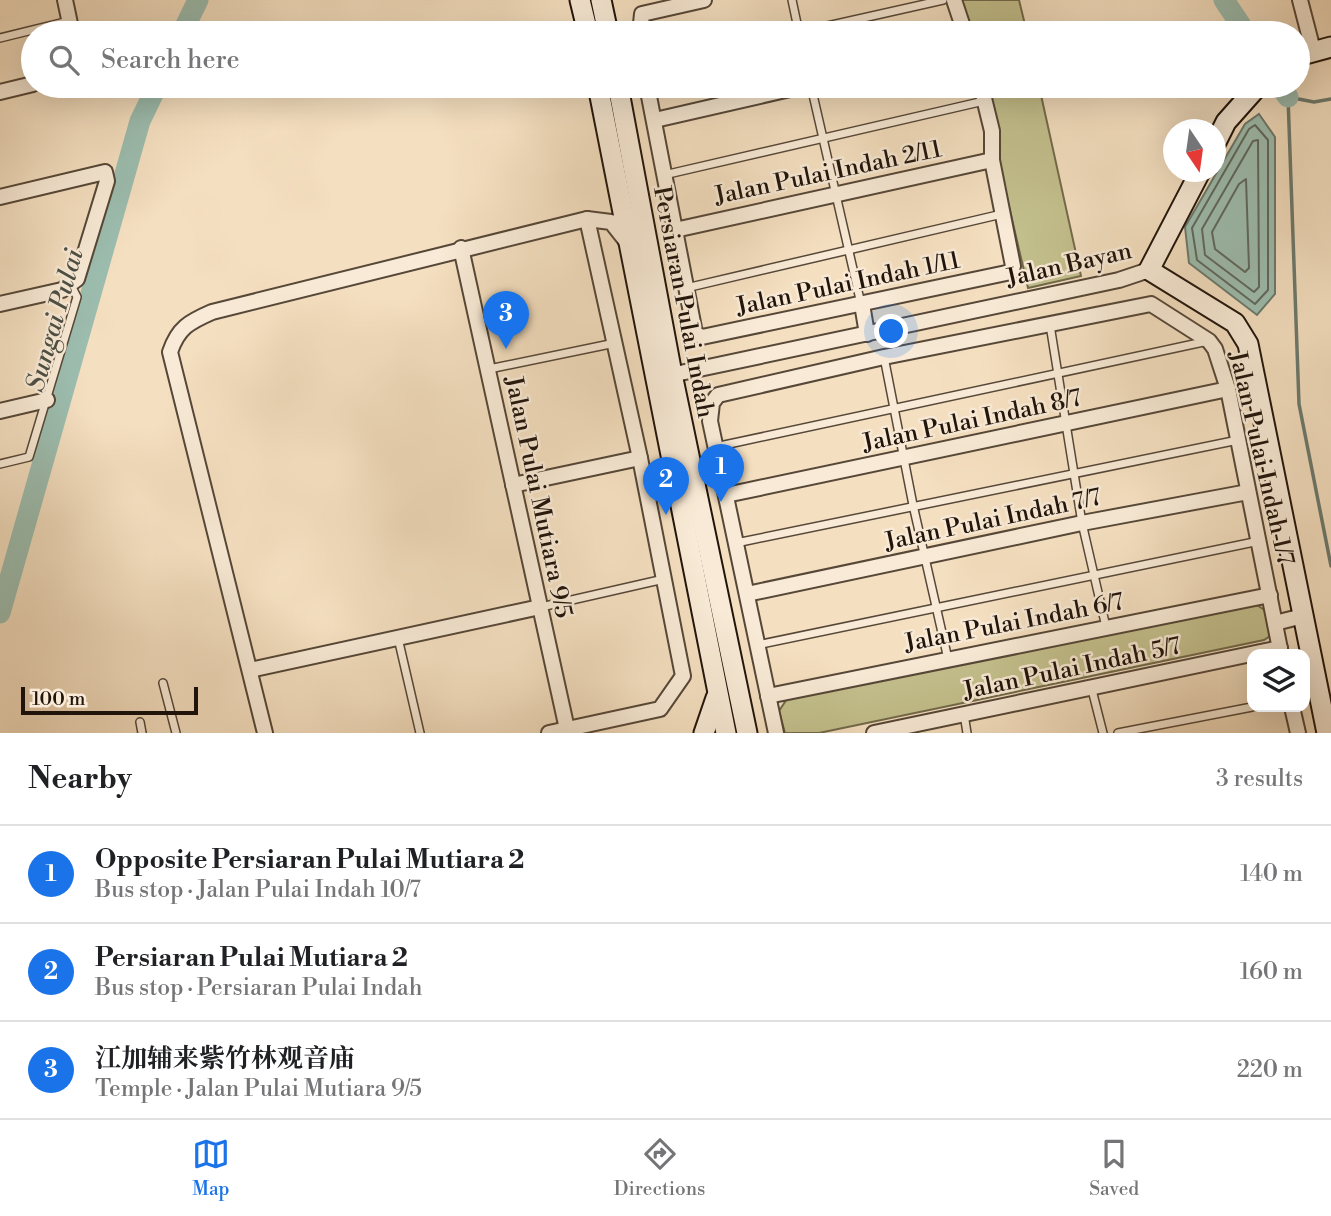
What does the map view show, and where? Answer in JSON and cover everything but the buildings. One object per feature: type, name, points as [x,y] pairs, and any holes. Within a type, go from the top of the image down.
[{"type":"main road","points":[[580,0],[585,21]]},
{"type":"main road","points":[[601,0],[605,21]]},
{"type":"main road","name":"Persiaran Pulai Indah","points":[[600,98],[629,245],[663,377],[742,732]]},
{"type":"main road","name":"Persiaran Pulai Indah","points":[[620,98],[663,377],[726,733]]},
{"type":"main road","points":[[1226,122],[1247,98]]},
{"type":"main road","points":[[1149,270],[1195,182]]},
{"type":"main road","name":"Jalan Bayan","points":[[1149,270],[1235,323],[1248,344],[1327,733]]},
{"type":"main road","points":[[704,733],[718,692]]},
{"type":"street","points":[[65,0],[70,21]]},
{"type":"street","points":[[641,21],[642,14],[704,0]]},
{"type":"street","points":[[954,0],[961,21]]},
{"type":"street","points":[[1300,0],[1304,21]]},
{"type":"street","points":[[0,92],[21,87]]},
{"type":"street","points":[[650,98],[685,288]]},
{"type":"street","points":[[654,120],[750,98]]},
{"type":"street","points":[[983,98],[992,131],[992,160],[1002,214]]},
{"type":"street","name":"Jalan Pulai Indah 2/11","points":[[675,230],[992,160]]},
{"type":"street","points":[[0,197],[105,172],[107,188],[77,279],[62,290],[0,304]]},
{"type":"street","name":"Jalan Pulai Indah 1/11","points":[[685,288],[695,333],[702,337],[1011,272],[1013,266],[1002,214]]},
{"type":"street","points":[[265,733],[170,352],[176,335],[187,323],[212,312],[461,248],[587,219],[611,222],[621,231],[629,245]]},
{"type":"street","points":[[550,733],[660,709],[683,676],[640,458],[587,219]]},
{"type":"street","name":"Jalan Pulai Mutiara 9/5","points":[[461,248],[566,729]]},
{"type":"street","name":"Jalan Bayan","points":[[663,377],[1119,280],[1149,270]]},
{"type":"street","points":[[862,304],[867,334]]},
{"type":"street","name":"Jalan Pulai Indah 1/7","points":[[1049,325],[1151,304],[1209,341],[1215,349],[1228,389],[1280,649]]},
{"type":"street","points":[[776,733],[715,447],[710,421],[712,403],[718,395],[884,357],[1049,325]]},
{"type":"street","name":"Jalan Pulai Indah 8/7","points":[[726,495],[1228,389]]},
{"type":"street","points":[[0,411],[47,400]]},
{"type":"street","points":[[513,485],[640,458]]},
{"type":"street","name":"Jalan Pulai Indah 7/7","points":[[747,594],[1082,523],[1248,492]]},
{"type":"street","name":"Jalan Pulai Indah 6/7","points":[[768,695],[1270,595]]},
{"type":"street","points":[[250,670],[540,607]]},
{"type":"street","points":[[1275,623],[1303,616]]},
{"type":"street","name":"Jalan Pulai Indah 5/7","points":[[874,733],[1091,686],[1247,657]]},
{"type":"street","points":[[1293,712],[1298,733]]},
{"type":"lane","points":[[792,0],[796,21]]},
{"type":"lane","points":[[851,21],[943,0]]},
{"type":"lane","points":[[0,38],[21,35]]},
{"type":"lane","points":[[814,98],[862,304]]},
{"type":"lane","points":[[664,175],[984,101]]},
{"type":"lane","points":[[685,288],[1002,214]]},
{"type":"lane","points":[[0,464],[29,457],[78,297],[71,285]]},
{"type":"lane","points":[[1049,325],[1082,523],[1096,573],[1106,626]]},
{"type":"lane","points":[[715,447],[895,406],[1209,341]]},
{"type":"lane","points":[[489,369],[615,343]]},
{"type":"lane","points":[[884,357],[924,557],[948,659]]},
{"type":"lane","points":[[736,544],[913,505],[1238,440]]},
{"type":"lane","points":[[757,645],[1260,541]]},
{"type":"lane","points":[[540,607],[664,579]]},
{"type":"lane","points":[[397,636],[420,733]]},
{"type":"lane","points":[[163,683],[176,733]]},
{"type":"lane","points":[[1091,686],[1103,733]]},
{"type":"lane","points":[[1118,733],[1247,708]]},
{"type":"lane","points":[[964,714],[967,733]]},
{"type":"lane","points":[[140,722],[142,733]]},
{"type":"shaded area","points":[[961,0],[1019,0],[1024,21],[966,21]]},
{"type":"shaded area","points":[[984,98],[1042,98],[1081,276],[1028,288]]},
{"type":"shaded area","points":[[1254,603],[1266,611],[1270,636],[1264,640],[819,733],[785,733],[779,711],[787,699]]},
{"type":"water","points":[[1259,114],[1275,137],[1275,294],[1257,315],[1189,263],[1185,227],[1211,182],[1226,182],[1226,157],[1245,124]]},
{"type":"waterway","name":"Sungai Pulai","points":[[188,21],[198,0]]},
{"type":"waterway","name":"Sungai Pulai","points":[[1224,0],[1238,21]]},
{"type":"waterway","name":"Sungai Pulai","points":[[0,613],[140,121],[151,98]]},
{"type":"waterway","points":[[1288,98],[1299,404],[1331,566]]},
{"type":"waterway","points":[[1293,98],[1314,102],[1331,99]]},
{"type":"place","name":"江加辅来紫竹林观音庙","points":[[506,349]]},
{"type":"place","name":"Opposite Persiaran Pulai Mutiara 2","points":[[721,502]]},
{"type":"place","name":"Persiaran Pulai Mutiara 2","points":[[666,515]]}]
